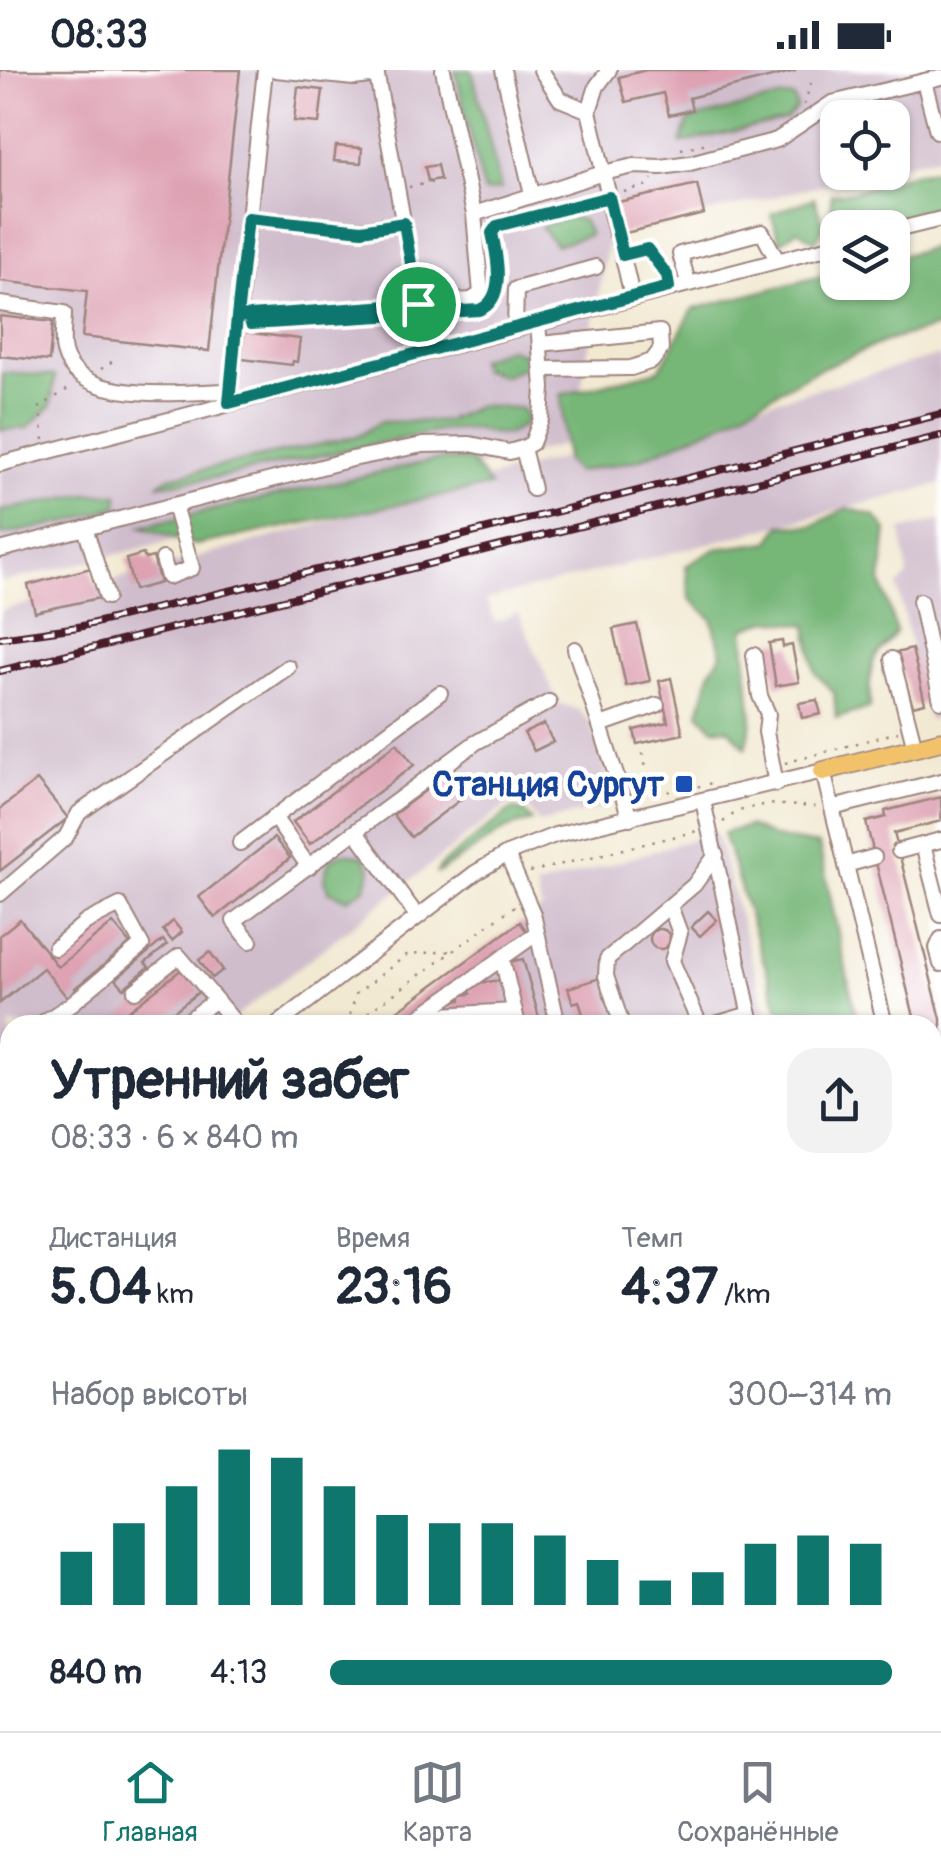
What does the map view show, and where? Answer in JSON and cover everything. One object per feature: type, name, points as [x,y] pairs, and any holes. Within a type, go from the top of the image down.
[{"type":"main road","points":[[823,771],[941,741]]},
{"type":"street","points":[[230,397],[265,70]]},
{"type":"street","points":[[276,70],[354,78],[376,72],[418,304]]},
{"type":"street","points":[[237,317],[471,300],[481,294],[474,214],[443,70]]},
{"type":"street","points":[[503,70],[532,194]]},
{"type":"street","points":[[541,70],[560,99],[589,111]]},
{"type":"street","points":[[608,70],[597,86],[589,111],[632,296]]},
{"type":"street","points":[[474,214],[603,172],[690,163],[778,140],[832,104],[941,77]]},
{"type":"street","points":[[924,81],[937,131],[941,130]]},
{"type":"street","points":[[248,218],[362,230],[404,223]]},
{"type":"street","points":[[910,227],[941,219]]},
{"type":"street","points":[[688,282],[680,254],[762,232],[777,260]]},
{"type":"street","points":[[0,464],[230,397],[820,249]]},
{"type":"street","points":[[515,328],[516,289],[596,267]]},
{"type":"street","points":[[0,304],[64,312],[64,352],[83,380],[113,391],[230,397]]},
{"type":"street","points":[[0,550],[352,459],[423,445],[470,444],[509,452],[523,448],[532,443],[542,419],[538,322]]},
{"type":"street","points":[[540,344],[660,332],[662,349],[652,361],[630,368],[542,369]]},
{"type":"street","points":[[523,448],[533,488]]},
{"type":"street","points":[[163,559],[168,576],[192,568],[174,505]]},
{"type":"street","points":[[85,528],[107,597]]},
{"type":"street","points":[[920,602],[941,701]]},
{"type":"street","points":[[575,649],[630,818]]},
{"type":"street","points":[[754,655],[760,696],[768,714],[766,732],[776,784]]},
{"type":"street","points":[[892,659],[915,748]]},
{"type":"street","points":[[0,894],[66,837],[79,813],[288,667]]},
{"type":"street","points":[[240,843],[440,693]]},
{"type":"street","points":[[250,941],[234,921],[475,743],[549,702]]},
{"type":"street","points":[[600,725],[657,705]]},
{"type":"street","points":[[290,1015],[474,873],[508,854],[556,836],[823,771],[883,1015]]},
{"type":"street","points":[[832,808],[941,781]]},
{"type":"street","points":[[703,801],[750,1015]]},
{"type":"street","points":[[274,817],[308,867]]},
{"type":"street","points":[[356,832],[417,916]]},
{"type":"street","points":[[899,851],[941,840]]},
{"type":"street","points":[[923,845],[941,915]]},
{"type":"street","points":[[508,854],[526,896],[556,1015]]},
{"type":"street","points":[[619,1015],[606,976],[607,958],[694,884],[716,855]]},
{"type":"street","points":[[846,865],[874,858]]},
{"type":"street","points":[[54,1015],[142,945],[120,905],[86,922],[55,948]]},
{"type":"street","points":[[670,906],[680,933],[672,961],[696,1015]]},
{"type":"street","points":[[421,1015],[536,934]]},
{"type":"street","points":[[941,939],[937,948],[941,964]]},
{"type":"street","points":[[135,991],[179,956],[229,1015]]},
{"type":"street","points":[[502,958],[515,1015]]},
{"type":"street","points":[[196,1015],[216,1000]]},
{"type":"path","points":[[799,116],[811,83]]},
{"type":"path","points":[[494,297],[498,265],[492,233],[497,226],[648,185],[674,151],[712,142]]},
{"type":"path","points":[[623,255],[647,249],[667,275],[669,287]]},
{"type":"path","points":[[47,453],[40,407],[116,359]]},
{"type":"path","points":[[363,1015],[526,896],[530,891],[526,874],[710,828],[738,812],[767,804],[832,808]]},
{"type":"path","points":[[351,1015],[356,994],[408,954],[454,950]]},
{"type":"shaded area","points":[[0,70],[941,70],[941,155],[910,163],[910,100],[820,100],[820,186],[609,237],[571,443],[0,583]]},
{"type":"shaded area","points":[[941,355],[941,484],[486,600],[495,622],[518,612],[558,703],[579,710],[589,721],[614,795],[610,806],[539,823],[519,796],[238,1015],[0,1015],[0,611]]},
{"type":"shaded area","points":[[941,520],[941,717],[929,720],[897,586],[908,576],[901,530]]},
{"type":"shaded area","points":[[716,832],[767,1015],[392,1015],[542,909],[536,887]]},
{"type":"green space","points":[[455,70],[472,70],[501,189],[484,192]]},
{"type":"green space","points":[[783,97],[794,98],[797,108],[786,120],[681,143],[689,120]]},
{"type":"green space","points":[[941,169],[941,208],[910,216],[910,210],[831,210],[831,194],[910,190],[913,173]]},
{"type":"green space","points":[[814,198],[820,233],[815,241],[797,230],[780,243],[771,214]]},
{"type":"green space","points":[[570,216],[583,221],[589,235],[556,245],[541,227]]},
{"type":"green space","points":[[941,245],[941,326],[886,341],[814,371],[719,425],[637,460],[576,472],[566,462],[561,395],[659,370],[693,309],[820,276],[820,300],[910,300],[910,253]]},
{"type":"green space","points":[[508,348],[524,354],[530,364],[504,376],[481,369],[478,360]]},
{"type":"green space","points":[[3,373],[55,376],[51,406],[27,428],[0,430]]},
{"type":"green space","points":[[478,406],[521,408],[528,420],[506,434],[444,430],[218,477],[157,485],[170,477],[359,436],[380,422],[447,421]]},
{"type":"green space","points":[[435,460],[469,460],[490,486],[195,545],[141,526]]},
{"type":"green space","points":[[86,494],[118,494],[118,506],[69,522],[0,535],[0,511]]},
{"type":"green space","points":[[847,508],[875,516],[887,530],[881,581],[896,632],[873,664],[870,708],[836,718],[834,693],[815,673],[807,625],[768,620],[744,629],[752,722],[746,748],[729,729],[713,728],[699,713],[711,670],[722,654],[712,619],[690,599],[686,566],[716,549],[769,542],[781,525],[812,526]]},
{"type":"green space","points":[[512,809],[524,812],[532,821],[506,829],[436,874],[441,865]]},
{"type":"green space","points":[[749,826],[775,838],[819,845],[856,1015],[790,1015],[779,1010],[723,833]]},
{"type":"green space","points":[[342,853],[364,856],[371,870],[365,888],[347,899],[330,892],[324,880],[329,861]]},
{"type":"building","points":[[0,70],[240,70],[209,351],[82,337],[87,291],[0,281]]},
{"type":"building","points":[[646,70],[795,71],[689,98],[692,110],[669,115],[663,93],[626,102],[619,77]]},
{"type":"building","points":[[298,87],[323,90],[319,123],[294,121]]},
{"type":"building","points":[[336,146],[362,148],[361,163],[334,161]]},
{"type":"building","points":[[437,165],[440,179],[428,181],[425,167]]},
{"type":"building","points":[[697,184],[704,214],[609,237],[601,206]]},
{"type":"building","points":[[0,316],[53,322],[49,361],[0,356]]},
{"type":"building","points":[[228,330],[300,339],[297,362],[292,365],[225,357]]},
{"type":"building","points":[[143,554],[145,559],[153,557],[160,583],[134,590],[126,559]]},
{"type":"building","points":[[91,568],[99,598],[35,612],[28,585]]},
{"type":"building","points":[[637,624],[650,681],[626,686],[613,629]]},
{"type":"building","points":[[782,641],[783,647],[792,645],[799,682],[776,686],[769,643]]},
{"type":"building","points":[[912,649],[925,703],[913,706],[896,653]]},
{"type":"building","points":[[671,678],[683,734],[637,744],[634,730],[668,722],[659,681]]},
{"type":"building","points":[[817,700],[821,714],[802,718],[799,703]]},
{"type":"building","points":[[544,724],[553,742],[534,751],[524,733]]},
{"type":"building","points":[[397,743],[414,765],[310,844],[293,822]]},
{"type":"building","points":[[451,771],[468,794],[411,837],[393,815]]},
{"type":"building","points":[[37,780],[68,818],[0,871],[0,809]]},
{"type":"building","points":[[941,797],[941,821],[894,833],[940,1015],[914,1015],[866,822],[886,817],[885,811]]},
{"type":"building","points":[[274,838],[290,858],[215,918],[199,897]]},
{"type":"building","points":[[708,911],[717,920],[700,936],[691,927]]},
{"type":"building","points":[[20,919],[58,967],[113,923],[130,944],[75,988],[79,994],[70,1001],[43,968],[0,1003],[0,935]]},
{"type":"building","points":[[173,921],[182,932],[172,941],[163,930]]},
{"type":"building","points":[[520,922],[527,932],[415,1015],[392,1015]]},
{"type":"building","points":[[660,929],[670,939],[660,949],[650,939]]},
{"type":"building","points":[[163,940],[167,945],[124,988],[116,979]]},
{"type":"building","points":[[210,952],[223,970],[212,978],[199,960]]},
{"type":"building","points":[[523,959],[538,1015],[523,1015],[509,962]]},
{"type":"building","points":[[182,969],[200,991],[169,1015],[123,1015]]},
{"type":"building","points":[[600,978],[613,1015],[583,1015],[579,1001],[573,1003],[568,988]]},
{"type":"building","points":[[503,980],[506,1005],[451,1011],[450,1002],[471,994],[469,984]]},
{"type":"railway","points":[[0,638],[78,627],[460,536],[941,414]]},
{"type":"railway","points":[[0,671],[941,436]]},
{"type":"place","name":"Станция Сургут","points":[[684,784]]},
{"type":"route","points":[[418,304],[249,316],[237,317],[229,403],[669,287],[667,275],[647,249],[623,255],[609,197],[497,226],[492,233],[498,265],[494,297],[479,310],[251,324],[249,316],[237,317],[248,218],[362,230],[404,223],[418,304]]}]
